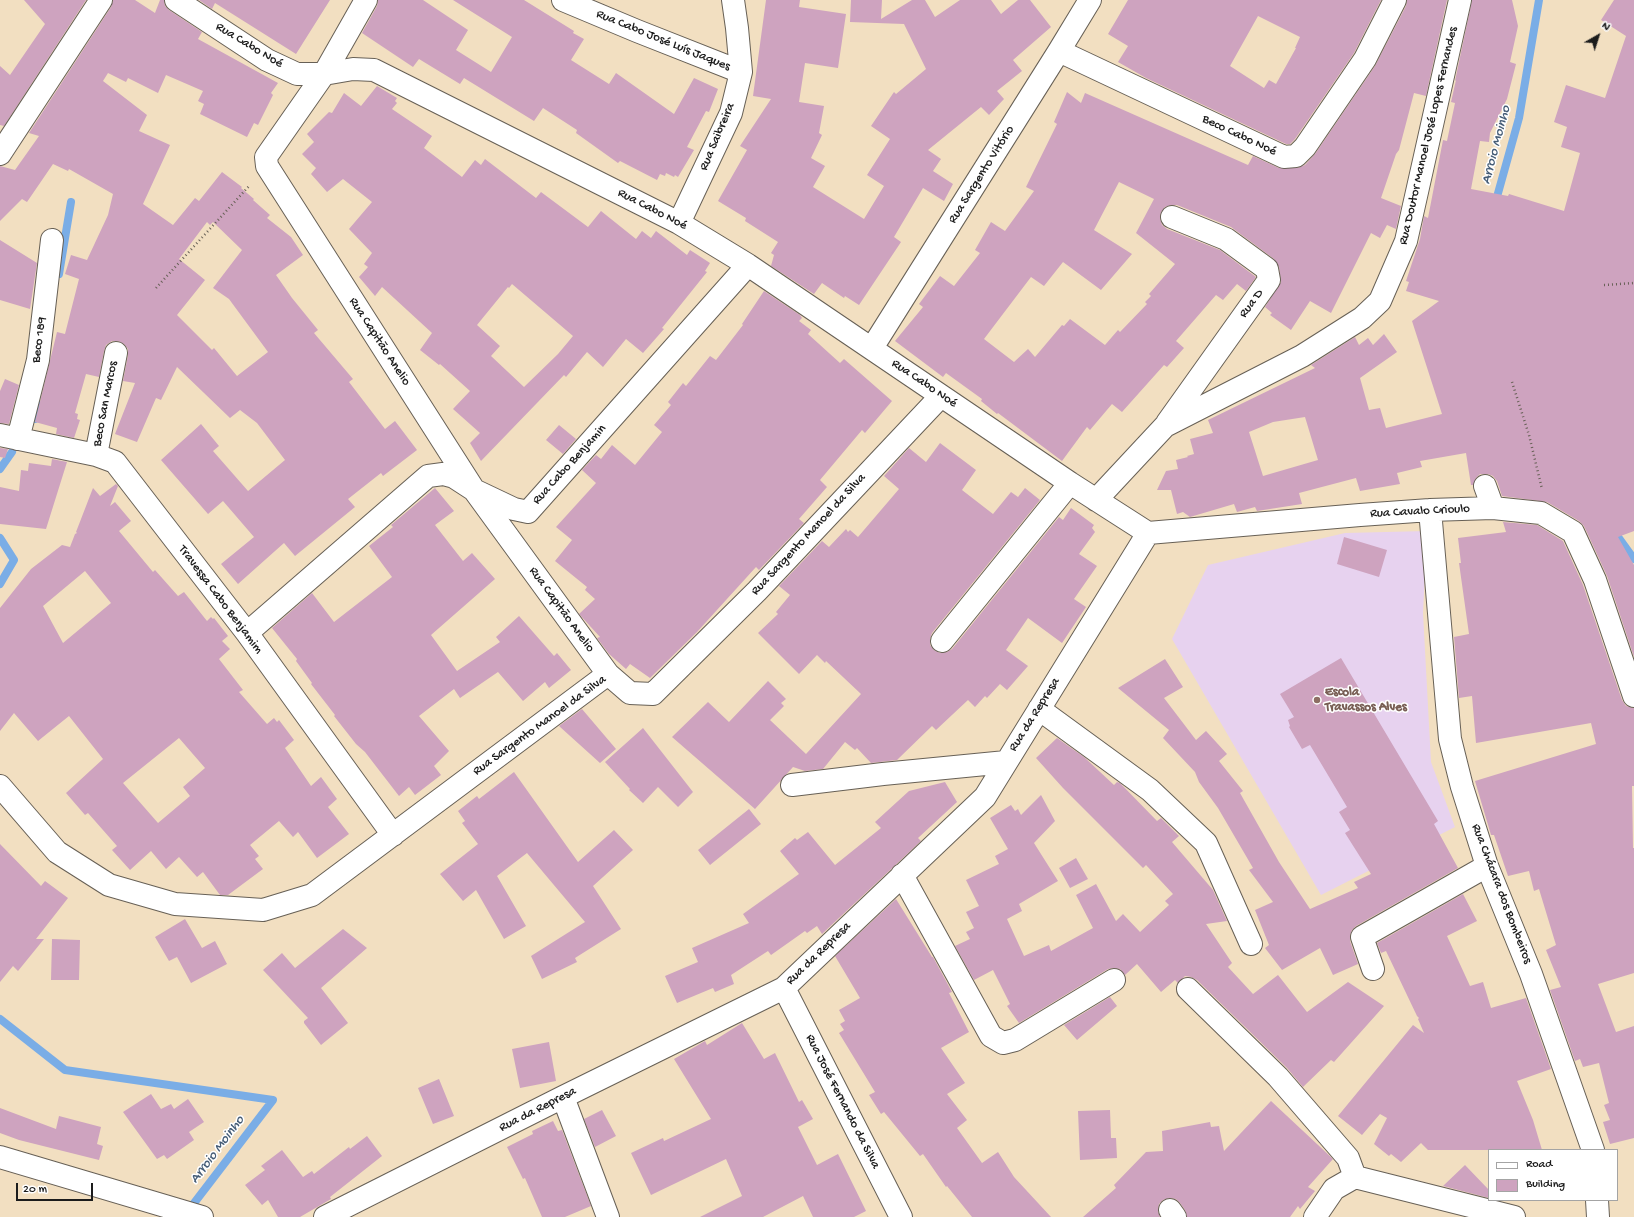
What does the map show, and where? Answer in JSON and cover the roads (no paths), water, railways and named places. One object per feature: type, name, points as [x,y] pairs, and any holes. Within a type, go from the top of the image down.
[{"type":"street","points":[[0,154],[101,0]]},
{"type":"street","name":"Rua Cabo Noé","points":[[176,0],[267,60],[297,74],[324,74],[353,68],[374,70],[679,222],[748,265],[1096,500]]},
{"type":"street","points":[[324,74],[366,0]]},
{"type":"street","name":"Rua Cabo José Luís Jaques","points":[[563,0],[741,72]]},
{"type":"street","name":"Rua Saibreira","points":[[679,222],[731,113],[741,72],[738,28],[733,0]]},
{"type":"street","name":"Rua Sargento Vitório","points":[[872,348],[1059,52],[1090,0]]},
{"type":"street","name":"Beco Cabo Noé","points":[[1059,52],[1284,157],[1296,156],[1365,59],[1395,0]]},
{"type":"street","name":"Rua Doutor Manoel José Lopes Fernandes","points":[[1096,500],[1165,426],[1302,356],[1362,318],[1380,301],[1406,241],[1460,0]]},
{"type":"street","name":"Rua Capitão Anelio","points":[[324,74],[266,157],[267,166],[474,490],[608,674]]},
{"type":"street","name":"Rua D","points":[[1165,426],[1270,280],[1267,270],[1226,239],[1172,217]]},
{"type":"street","name":"Beco 189","points":[[9,437],[38,360],[52,240]]},
{"type":"street","name":"Rua Cabo Benjamin","points":[[246,634],[428,476],[443,474],[454,477],[474,490],[514,509],[528,512],[748,265]]},
{"type":"street","name":"Beco San Marcos","points":[[96,455],[116,353]]},
{"type":"street","name":"Rua Sargento Manoel da Silva","points":[[0,786],[57,852],[108,885],[175,904],[263,910],[312,894],[608,674],[630,693],[653,694],[757,591],[941,396]]},
{"type":"street","name":"Travessa Cabo Benjamim","points":[[9,437],[96,455],[116,462],[246,634],[393,835]]},
{"type":"street","points":[[942,641],[1070,483]]},
{"type":"street","points":[[1485,486],[1493,508]]},
{"type":"street","points":[[1096,500],[1148,533]]},
{"type":"street","name":"Rua Cavalo Crioulo","points":[[1148,533],[1430,510],[1493,508],[1542,513],[1573,532],[1595,580],[1634,696]]},
{"type":"street","name":"Rua Chácara dos Bombeiros","points":[[1430,510],[1450,739],[1462,787],[1487,866],[1531,974],[1593,1149]]},
{"type":"street","name":"Rua da Represa","points":[[325,1217],[784,988],[985,797],[1148,533]]},
{"type":"street","points":[[1039,709],[1150,790],[1206,843],[1251,944]]},
{"type":"street","points":[[792,785],[883,774],[1006,762]]},
{"type":"street","points":[[1373,969],[1362,937],[1487,866]]},
{"type":"street","points":[[902,875],[991,1036],[997,1040],[1003,1042],[1015,1040],[1114,980]]},
{"type":"street","name":"Rua José Fernando da Silva","points":[[784,988],[901,1217]]},
{"type":"street","points":[[1188,989],[1278,1077],[1348,1158],[1355,1177]]},
{"type":"street","points":[[563,1097],[608,1217]]},
{"type":"street","points":[[0,1157],[202,1217]]},
{"type":"street","points":[[1315,1217],[1334,1189],[1355,1177],[1514,1217]]},
{"type":"street","points":[[1597,1201],[1598,1217]]},
{"type":"waterway","name":"Arroio Moinho","points":[[1495,204],[1519,118],[1539,0]]},
{"type":"waterway","points":[[59,274],[71,202]]},
{"type":"waterway","points":[[35,419],[37,404]]},
{"type":"waterway","points":[[0,469],[12,452]]},
{"type":"waterway","points":[[1615,528],[1616,534],[1634,559]]},
{"type":"waterway","points":[[0,538],[14,560],[0,584]]},
{"type":"waterway","points":[[0,1019],[65,1070],[273,1100],[188,1211]]},
{"type":"place","name":"Escola Travassos Alves","points":[[1317,700]]}]
